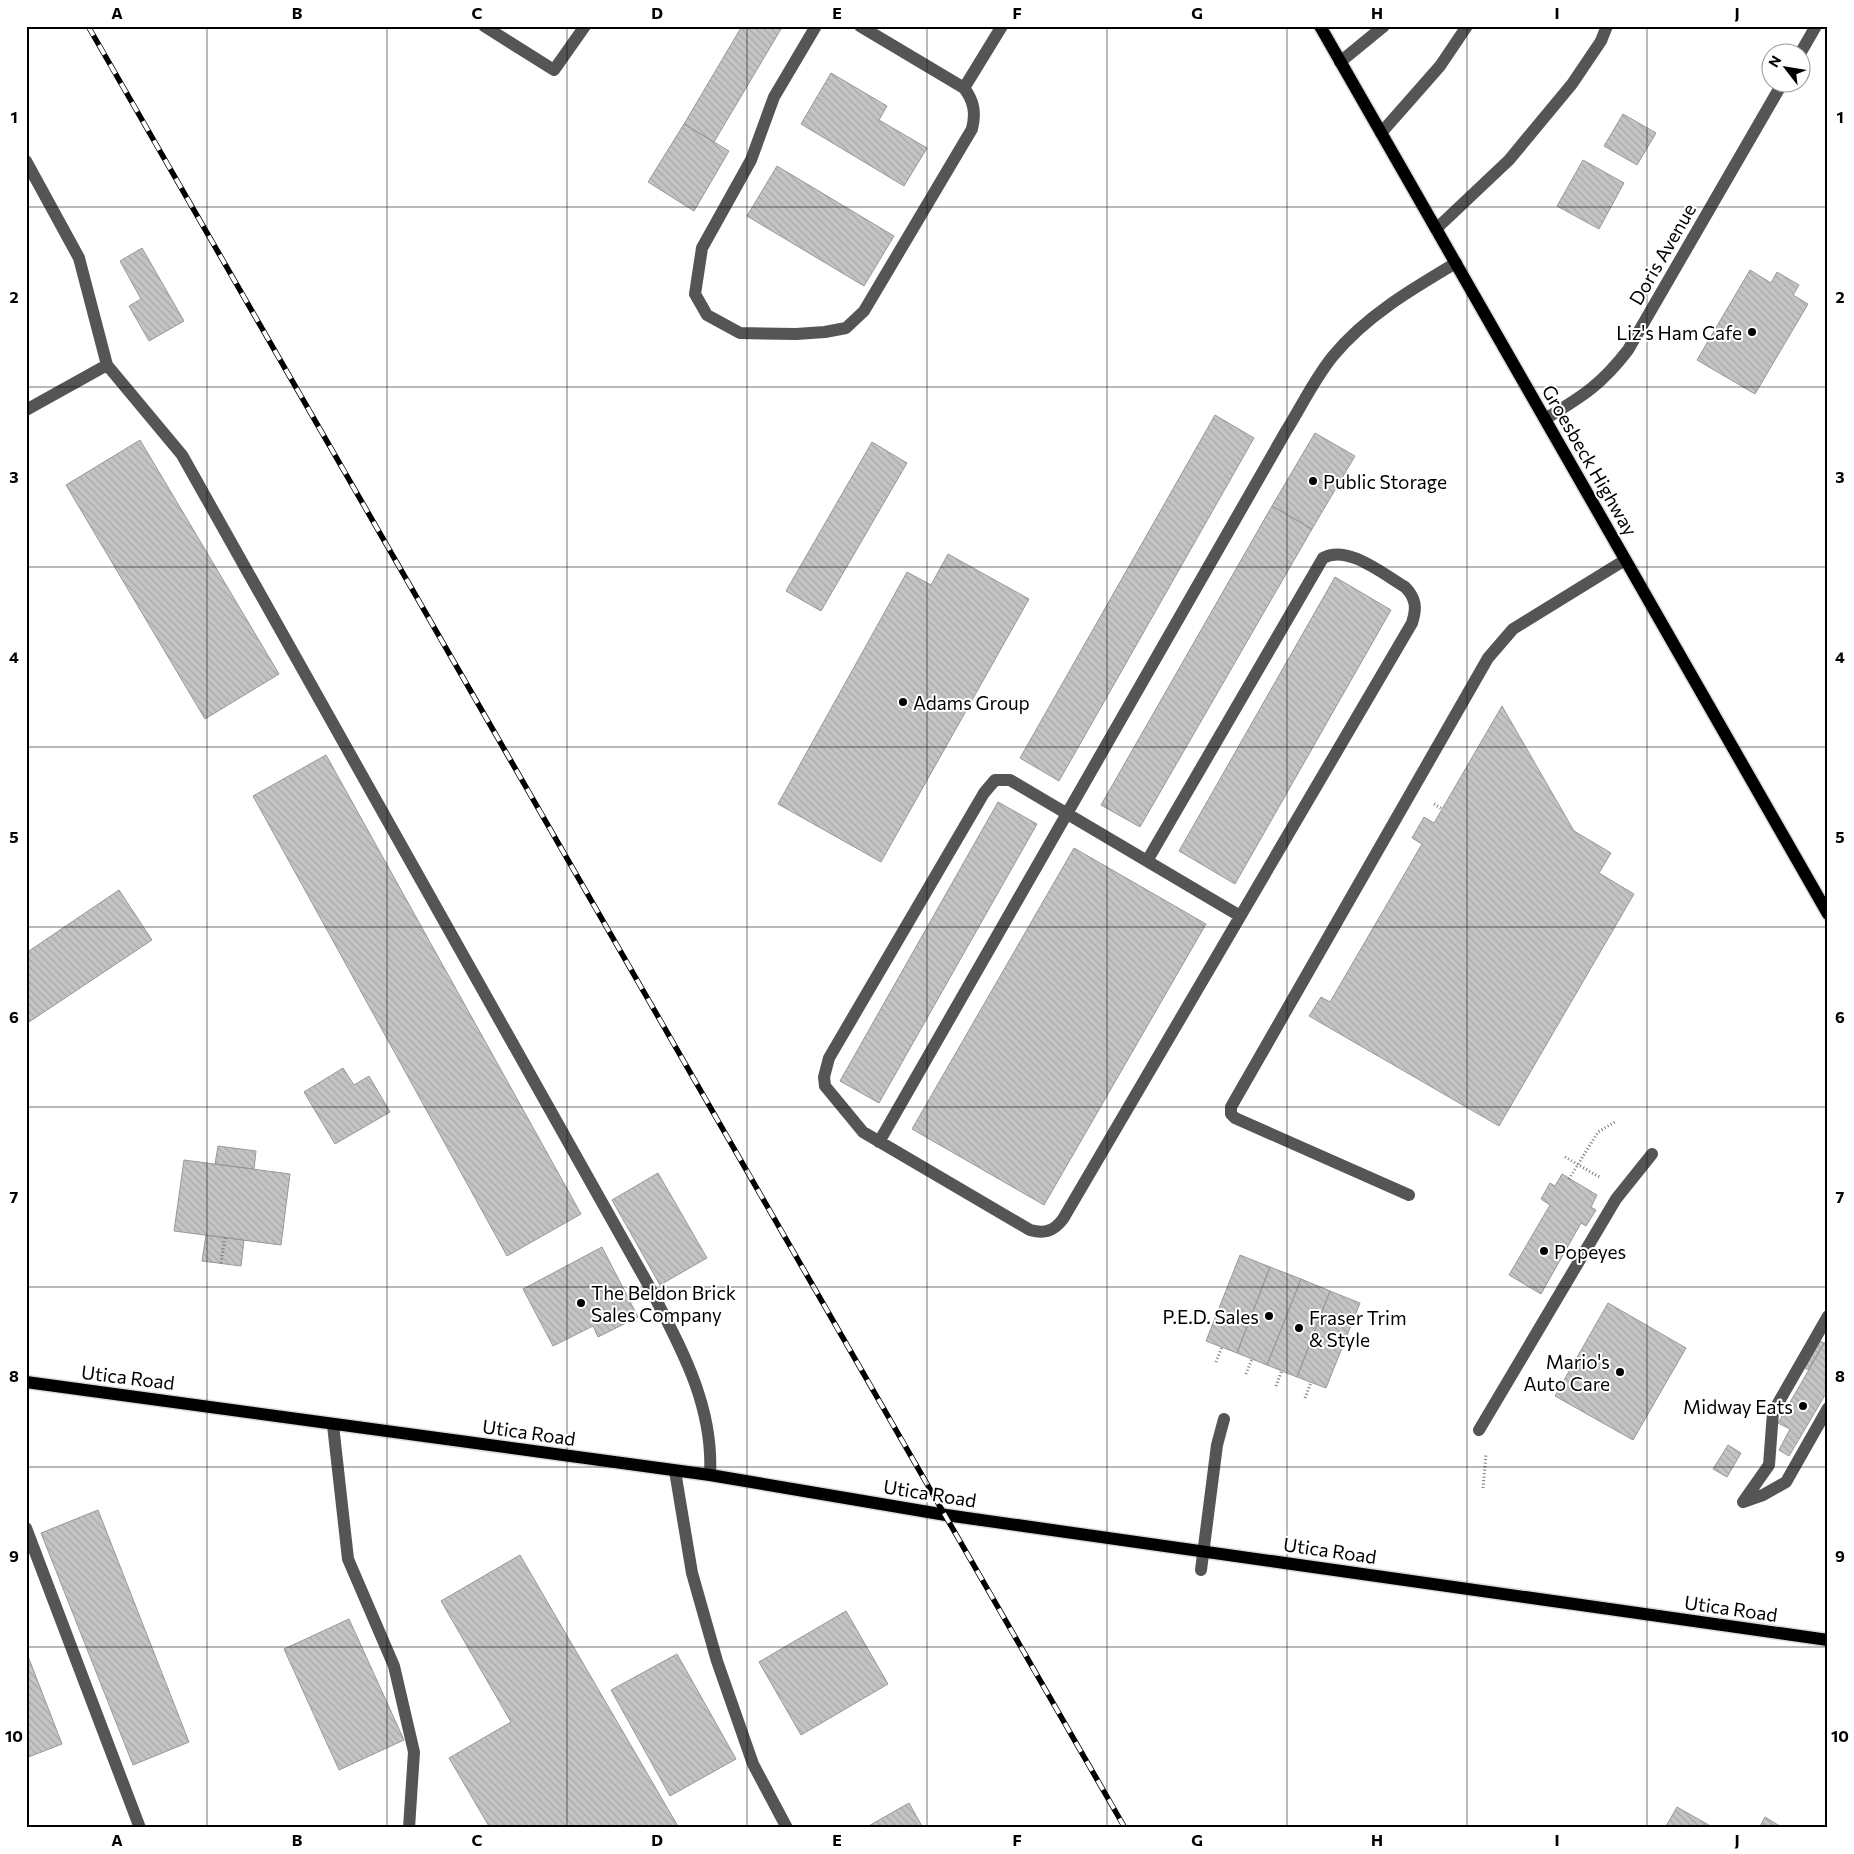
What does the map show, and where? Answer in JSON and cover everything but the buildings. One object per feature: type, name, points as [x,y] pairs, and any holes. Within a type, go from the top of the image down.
[{"type":"main road","name":"Groesbeck Highway","points":[[1320,26],[1826,908]]},
{"type":"main road","name":"Utica Road","points":[[26,1382],[710,1475],[946,1515],[1828,1640]]},
{"type":"street","points":[[484,26],[554,70],[585,26]]},
{"type":"street","points":[[816,26],[774,97],[751,160],[702,248],[695,294],[707,315],[740,333],[796,334],[846,328],[864,310],[972,129],[974,107],[970,96],[964,88],[860,26]]},
{"type":"street","points":[[964,88],[1002,26]]},
{"type":"street","points":[[1340,62],[1384,26]]},
{"type":"street","points":[[1381,133],[1440,66],[1467,26]]},
{"type":"street","points":[[1436,228],[1509,160],[1572,84],[1601,41],[1607,26]]},
{"type":"street","points":[[1807,42],[1816,26]]},
{"type":"street","name":"Doris Avenue","points":[[1545,419],[1591,391],[1610,373],[1628,350],[1777,92]]},
{"type":"street","points":[[26,161],[79,258],[107,364],[182,455],[649,1286],[687,1359],[707,1426],[711,1452],[710,1475]]},
{"type":"street","points":[[879,1142],[1286,431],[1333,356],[1375,315],[1415,287],[1456,263]]},
{"type":"street","points":[[26,410],[107,364]]},
{"type":"street","points":[[1147,860],[1323,558],[1331,554],[1348,554],[1405,587],[1412,594],[1415,602],[1412,623],[1240,916],[1057,1226],[1048,1232],[1030,1230],[863,1132],[830,1094],[824,1077],[829,1058],[989,786],[995,780],[1010,780],[1240,916]]},
{"type":"street","points":[[1409,1195],[1235,1118],[1231,1114],[1231,1107],[1488,658],[1513,629],[1625,560]]},
{"type":"street","points":[[1479,1430],[1616,1199],[1652,1154]]},
{"type":"street","points":[[1828,1316],[1775,1407],[1771,1421],[1769,1466],[1743,1502],[1786,1482],[1828,1408]]},
{"type":"street","points":[[1201,1570],[1217,1445],[1224,1420]]},
{"type":"street","points":[[333,1425],[348,1559],[394,1666],[414,1752],[409,1828]]},
{"type":"street","points":[[675,1471],[692,1573],[717,1661],[752,1764],[787,1828]]},
{"type":"street","points":[[26,1528],[140,1828]]},
{"type":"path","points":[[1570,1179],[1598,1132],[1615,1122]]},
{"type":"path","points":[[1565,1157],[1604,1179]]},
{"type":"path","points":[[221,1263],[225,1237]]},
{"type":"path","points":[[1216,1362],[1222,1347]]},
{"type":"path","points":[[1246,1374],[1252,1358]]},
{"type":"path","points":[[1276,1386],[1282,1370]]},
{"type":"path","points":[[1306,1398],[1311,1382]]},
{"type":"path","points":[[1482,1488],[1486,1453]]},
{"type":"railway","points":[[88,26],[1125,1828]]},
{"type":"place","name":"Liz's Ham Cafe","points":[[1752,332]]},
{"type":"place","name":"Public Storage","points":[[1313,481]]},
{"type":"place","name":"Adams Group","points":[[903,702]]},
{"type":"place","name":"Popeyes","points":[[1544,1251]]},
{"type":"place","name":"The Beldon Brick Sales Company","points":[[581,1303]]},
{"type":"place","name":"P.E.D. Sales","points":[[1269,1316]]},
{"type":"place","name":"Fraser Trim & Style","points":[[1299,1328]]},
{"type":"place","name":"Mario's Auto Care","points":[[1620,1372]]},
{"type":"place","name":"Midway Eats","points":[[1803,1406]]}]
